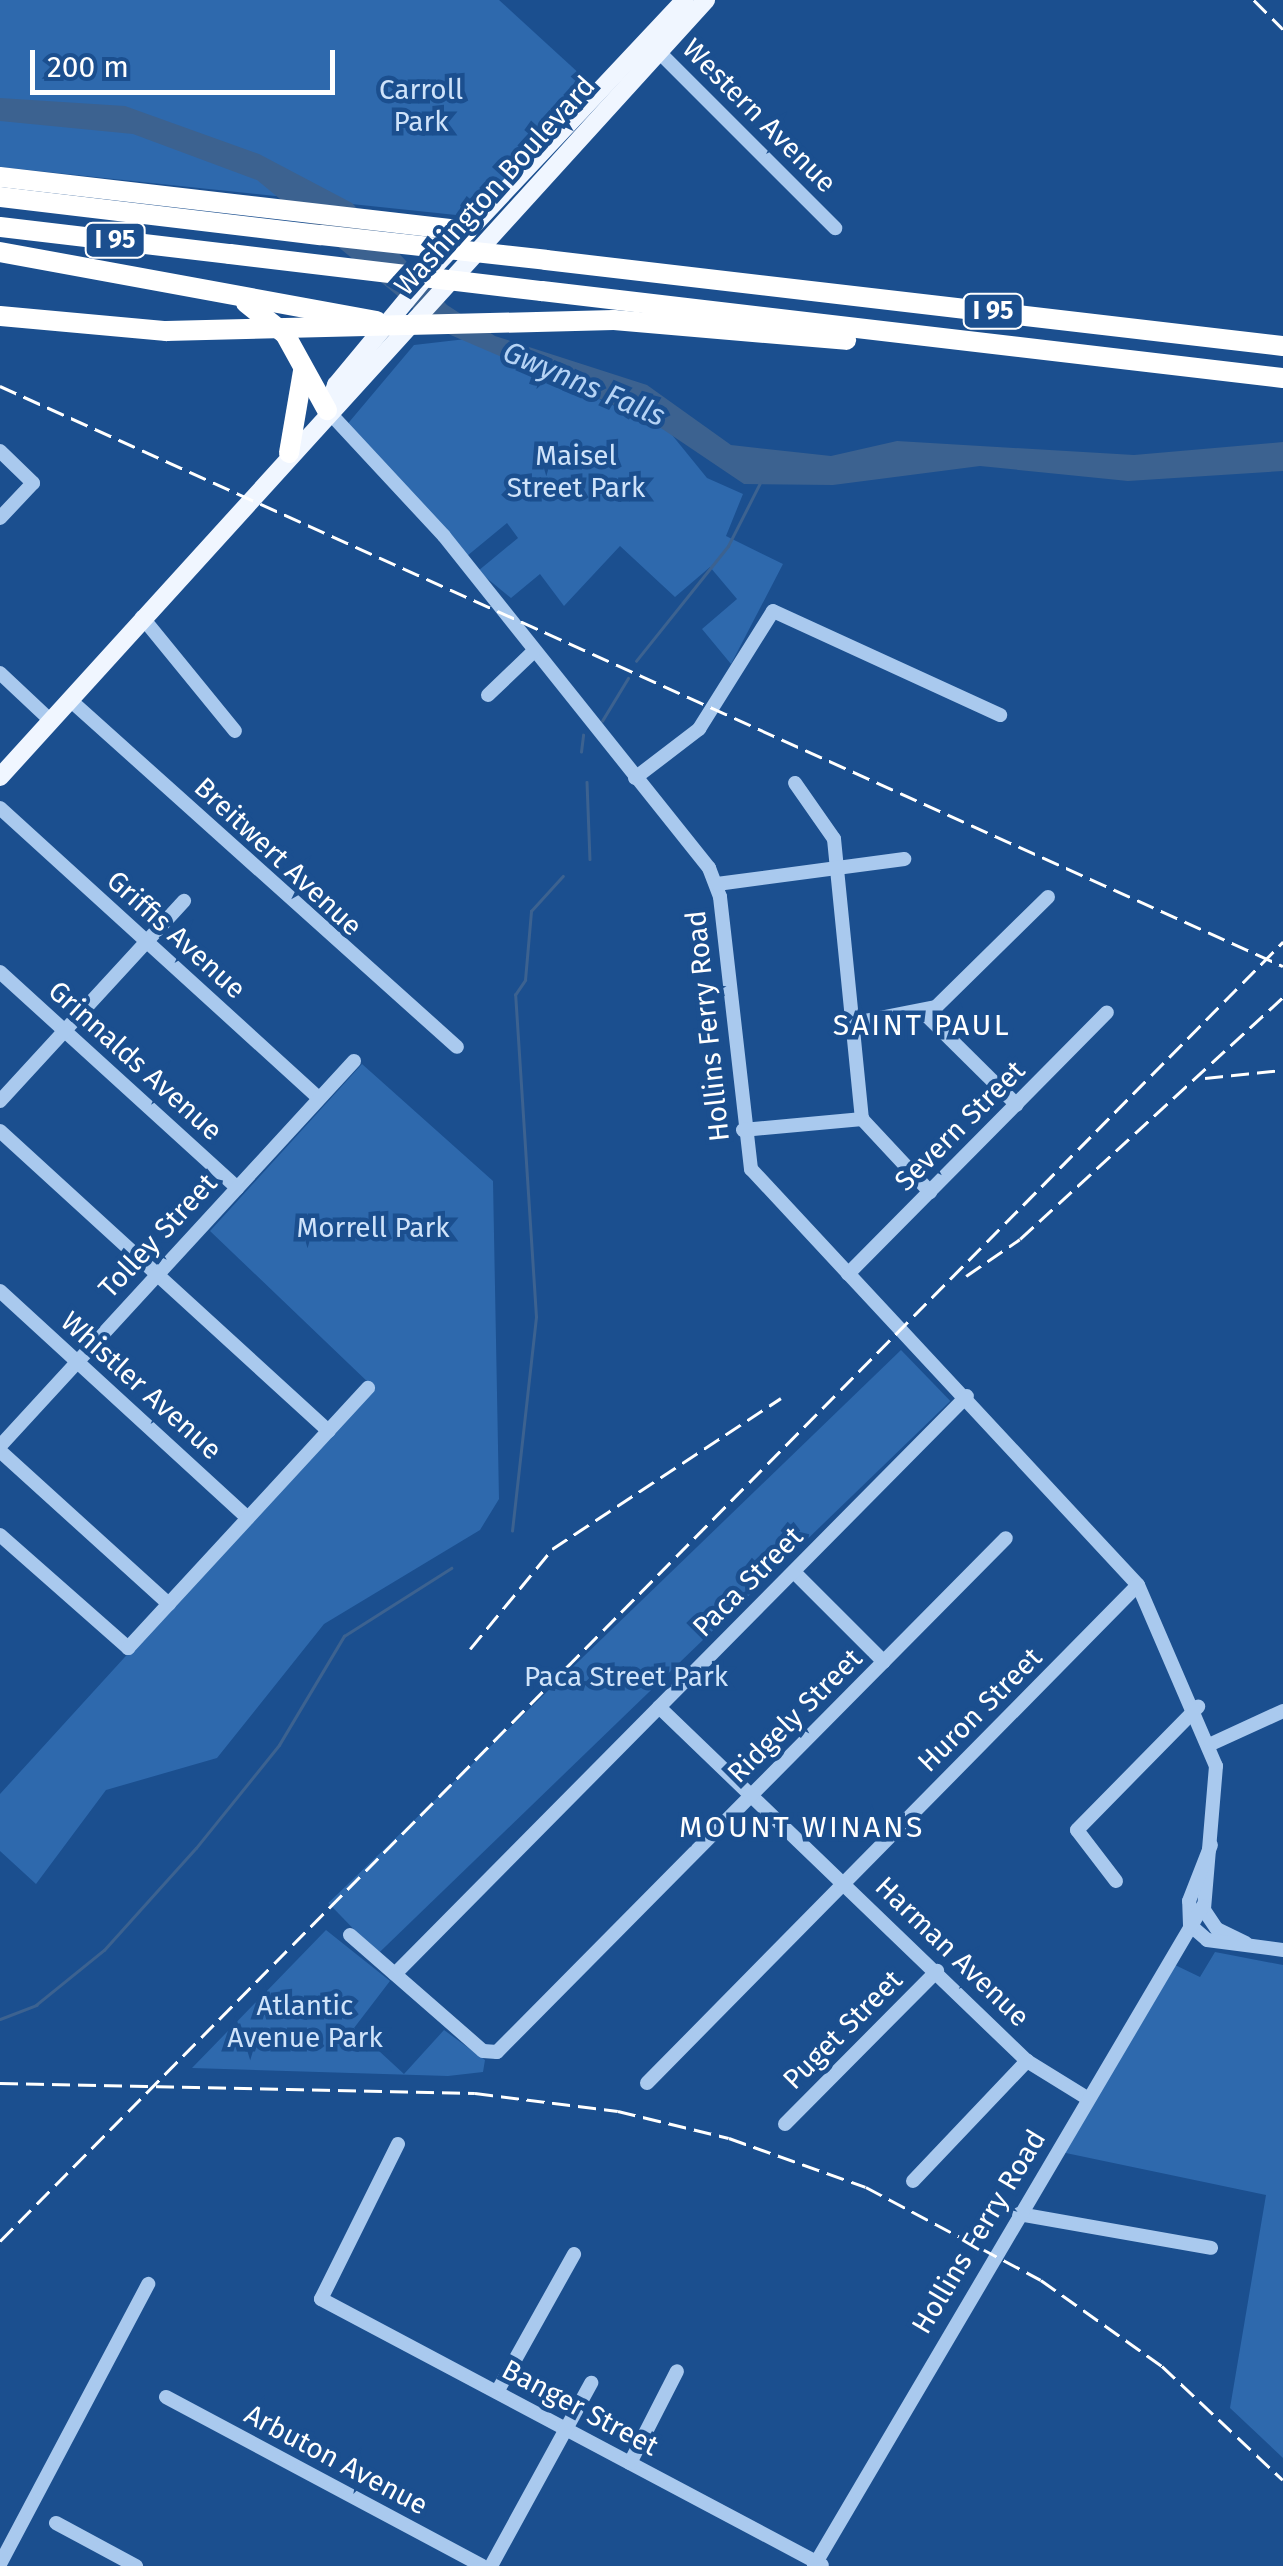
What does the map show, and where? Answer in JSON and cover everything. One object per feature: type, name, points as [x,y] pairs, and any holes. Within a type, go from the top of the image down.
[{"type":"highway","points":[[0,177],[399,220],[474,236]]},
{"type":"highway","name":"I 95","points":[[0,197],[1283,346]]},
{"type":"highway","name":"I 95","points":[[0,227],[928,340],[1283,378]]},
{"type":"highway","points":[[0,252],[399,322]]},
{"type":"highway","points":[[221,293],[267,316],[303,364],[327,410]]},
{"type":"highway","points":[[0,316],[166,331],[614,320],[818,340],[928,340]]},
{"type":"highway","points":[[289,453],[303,364]]},
{"type":"main road","name":"Washington Boulevard","points":[[0,777],[327,410],[399,322],[433,268],[474,236],[652,44],[685,0]]},
{"type":"main road","name":"Washington Boulevard","points":[[652,44],[706,0]]},
{"type":"main road","name":"Washington Boulevard","points":[[399,322],[451,277],[474,236]]},
{"type":"street","name":"Western Avenue","points":[[652,44],[834,228]]},
{"type":"street","name":"Hollins Ferry Road","points":[[327,410],[444,536],[717,884],[743,1130],[758,1181],[967,1396],[1138,1586],[1198,1708],[1211,1744],[1219,1790],[1204,1910],[1190,1925],[1087,2098],[818,2565]]},
{"type":"street","points":[[0,451],[33,484],[0,518]]},
{"type":"street","points":[[635,778],[699,729],[774,611],[1000,715]]},
{"type":"street","points":[[142,617],[235,731]]},
{"type":"street","points":[[488,696],[533,652]]},
{"type":"street","points":[[0,673],[50,720]]},
{"type":"street","name":"Breitwert Avenue","points":[[69,699],[457,1047]]},
{"type":"street","points":[[795,784],[832,830],[862,1119],[930,1192]]},
{"type":"street","name":"Griffis Avenue","points":[[0,808],[319,1098]]},
{"type":"street","points":[[717,884],[838,874],[904,859]]},
{"type":"street","points":[[854,1023],[924,1014],[1048,897]]},
{"type":"street","points":[[0,1101],[184,901]]},
{"type":"street","name":"Grinnalds Avenue","points":[[0,972],[237,1188]]},
{"type":"street","name":"Severn Street","points":[[848,1274],[1108,1012]]},
{"type":"street","points":[[924,1014],[1017,1104]]},
{"type":"street","name":"Tolley Street","points":[[0,1448],[354,1061]]},
{"type":"street","points":[[743,1130],[862,1119]]},
{"type":"street","points":[[0,1131],[328,1431]]},
{"type":"street","name":"Whistler Avenue","points":[[0,1292],[248,1518]]},
{"type":"street","points":[[0,1535],[128,1648],[368,1388]]},
{"type":"street","name":"Paca Street","points":[[395,1974],[967,1396]]},
{"type":"street","points":[[0,1448],[169,1604]]},
{"type":"street","name":"Ridgely Street","points":[[395,1974],[492,2054],[1006,1538]]},
{"type":"street","points":[[794,1572],[884,1662]]},
{"type":"street","name":"Huron Street","points":[[647,2083],[1138,1586]]},
{"type":"street","name":"Harman Avenue","points":[[659,1708],[845,1882],[1027,2061],[1087,2098]]},
{"type":"street","points":[[1116,1881],[1075,1835],[1198,1708]]},
{"type":"street","points":[[1211,1744],[1283,1711]]},
{"type":"street","name":"Hollins Ferry Road","points":[[1190,1925],[1189,1901],[1211,1845]]},
{"type":"street","points":[[1204,1910],[1246,1943]]},
{"type":"street","points":[[1190,1925],[1210,1941],[1283,1950]]},
{"type":"street","points":[[350,1935],[395,1974]]},
{"type":"street","name":"Puget Street","points":[[785,2124],[937,1971]]},
{"type":"street","points":[[913,2181],[1027,2061]]},
{"type":"street","name":"Banger Street","points":[[398,2144],[321,2298],[818,2565]]},
{"type":"street","points":[[1019,2214],[1211,2248]]},
{"type":"street","points":[[497,2392],[574,2254]]},
{"type":"street","points":[[0,2564],[148,2284]]},
{"type":"street","points":[[630,2463],[678,2371]]},
{"type":"street","points":[[491,2566],[591,2383]]},
{"type":"street","name":"Arbuton Avenue","points":[[166,2398],[482,2566]]},
{"type":"street","points":[[56,2523],[136,2566]]},
{"type":"green space","name":"Carroll Park","points":[[0,0],[499,0],[594,87],[492,196],[456,215],[0,167]]},
{"type":"green space","name":"Maisel Street Park","points":[[466,339],[668,430],[707,478],[743,494],[726,536],[783,564],[731,664],[702,629],[737,599],[710,567],[675,597],[620,546],[564,606],[540,574],[511,598],[478,571],[518,538],[507,523],[467,556],[345,427],[414,345]]},
{"type":"green space","name":"Morrell Park","points":[[362,1064],[493,1181],[499,1499],[480,1530],[324,1624],[217,1758],[106,1790],[36,1884],[0,1851],[0,1794],[372,1386],[210,1231]]},
{"type":"green space","name":"Paca Street Park","points":[[901,1350],[950,1401],[378,1954],[328,1903]]},
{"type":"green space","name":"Atlantic Avenue Park","points":[[326,1930],[390,1981],[354,2028],[404,2074],[444,2030],[485,2060],[483,2072],[448,2076],[192,2068]]},
{"type":"green space","points":[[1215,1952],[1283,1965],[1283,2458],[1230,2408],[1266,2195],[1061,2152],[1173,1964],[1200,1977]]},
{"type":"water","name":"Gwynns Falls","points":[[0,98],[125,106],[259,154],[352,203],[447,305],[495,336],[647,385],[731,445],[831,456],[897,441],[1134,455],[1283,442],[1283,471],[1128,481],[980,466],[833,485],[744,484],[649,420],[439,330],[257,180],[133,134],[0,121]]},
{"type":"waterway","points":[[636,661],[728,546],[760,483]]},
{"type":"waterway","points":[[602,721],[628,678]]},
{"type":"waterway","points":[[581,752],[583,735]]},
{"type":"waterway","points":[[587,782],[590,859]]},
{"type":"waterway","points":[[512,1531],[536,1317],[515,995],[525,980],[531,911],[563,876]]},
{"type":"waterway","points":[[0,2019],[36,2005],[104,1950],[196,1848],[279,1745],[344,1636],[451,1568]]},
{"type":"railway","points":[[1254,0],[1283,29]]},
{"type":"railway","points":[[0,386],[1283,966]]},
{"type":"railway","points":[[0,2241],[1283,942]]},
{"type":"railway","points":[[966,1276],[1020,1239],[1282,998]]},
{"type":"railway","points":[[1205,1078],[1283,1070]]},
{"type":"railway","points":[[470,1649],[552,1549],[781,1398]]},
{"type":"railway","points":[[0,2083],[475,2093],[618,2111],[729,2138],[866,2187],[1041,2280],[1162,2366],[1283,2480]]},
{"type":"district","name":"SAINT PAUL","points":[[922,1025]]},
{"type":"district","name":"MOUNT WINANS","points":[[802,1827]]}]
